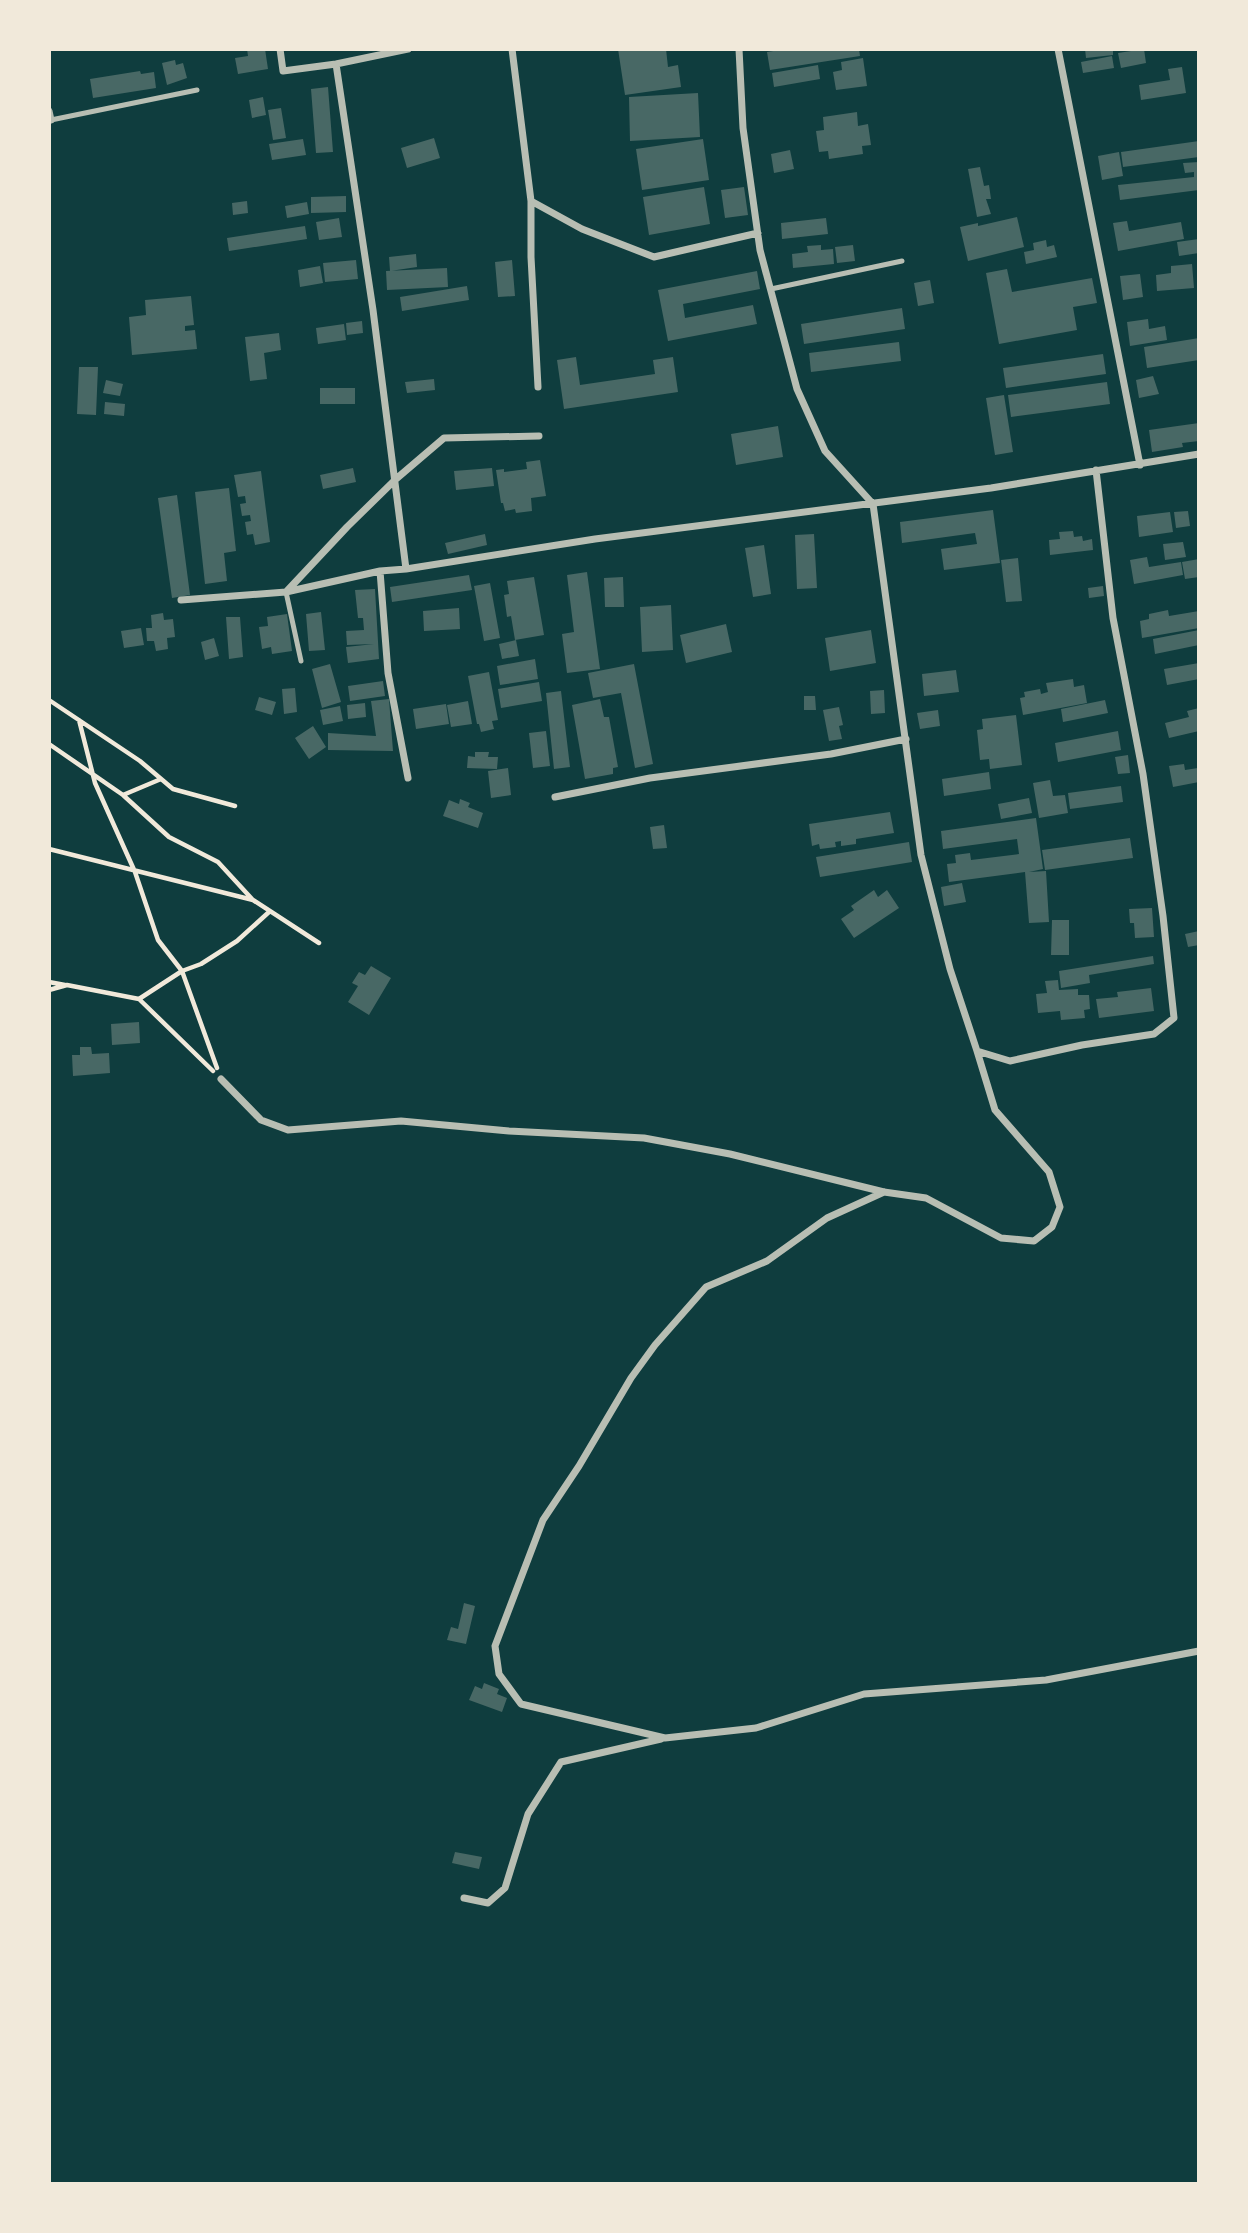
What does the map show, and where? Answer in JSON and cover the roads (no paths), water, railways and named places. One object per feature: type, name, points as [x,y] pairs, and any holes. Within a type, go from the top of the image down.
[{"type":"street","points":[[280,49],[283,71],[336,64],[408,49]]},
{"type":"street","points":[[512,49],[531,201],[531,257],[538,387]]},
{"type":"street","points":[[221,1079],[261,1120],[288,1130],[401,1121],[509,1131],[644,1138],[730,1154],[884,1192],[926,1198],[1001,1238],[1034,1241],[1052,1227],[1060,1207],[1049,1172],[995,1110],[950,969],[921,855],[873,504],[825,451],[797,389],[758,233],[743,128],[739,49]]},
{"type":"street","points":[[1058,49],[1140,465]]},
{"type":"street","points":[[336,64],[396,479],[406,569]]},
{"type":"street","points":[[49,111],[51,120]]},
{"type":"street","points":[[531,201],[582,229],[654,257],[758,233]]},
{"type":"street","points":[[286,592],[346,527],[444,438],[539,436]]},
{"type":"street","points":[[181,600],[286,592],[380,571],[596,539],[873,504],[1199,454]]},
{"type":"street","points":[[976,1051],[1010,1061],[1082,1045],[1154,1034],[1174,1018],[1143,774],[1114,618],[1096,470]]},
{"type":"street","points":[[380,571],[388,673],[408,778]]},
{"type":"street","points":[[555,797],[650,778],[831,754],[906,739]]},
{"type":"street","points":[[665,1738],[521,1704],[499,1674],[495,1646],[543,1520],[631,1378],[655,1345],[706,1287],[767,1261],[827,1218],[884,1192]]},
{"type":"street","points":[[464,1898],[488,1903],[505,1888],[528,1814],[561,1762],[665,1738],[756,1728],[864,1694],[1046,1680],[1199,1651]]},
{"type":"lane","points":[[51,120],[197,90]]},
{"type":"lane","points":[[771,289],[902,261]]},
{"type":"lane","points":[[286,592],[301,661]]}]
